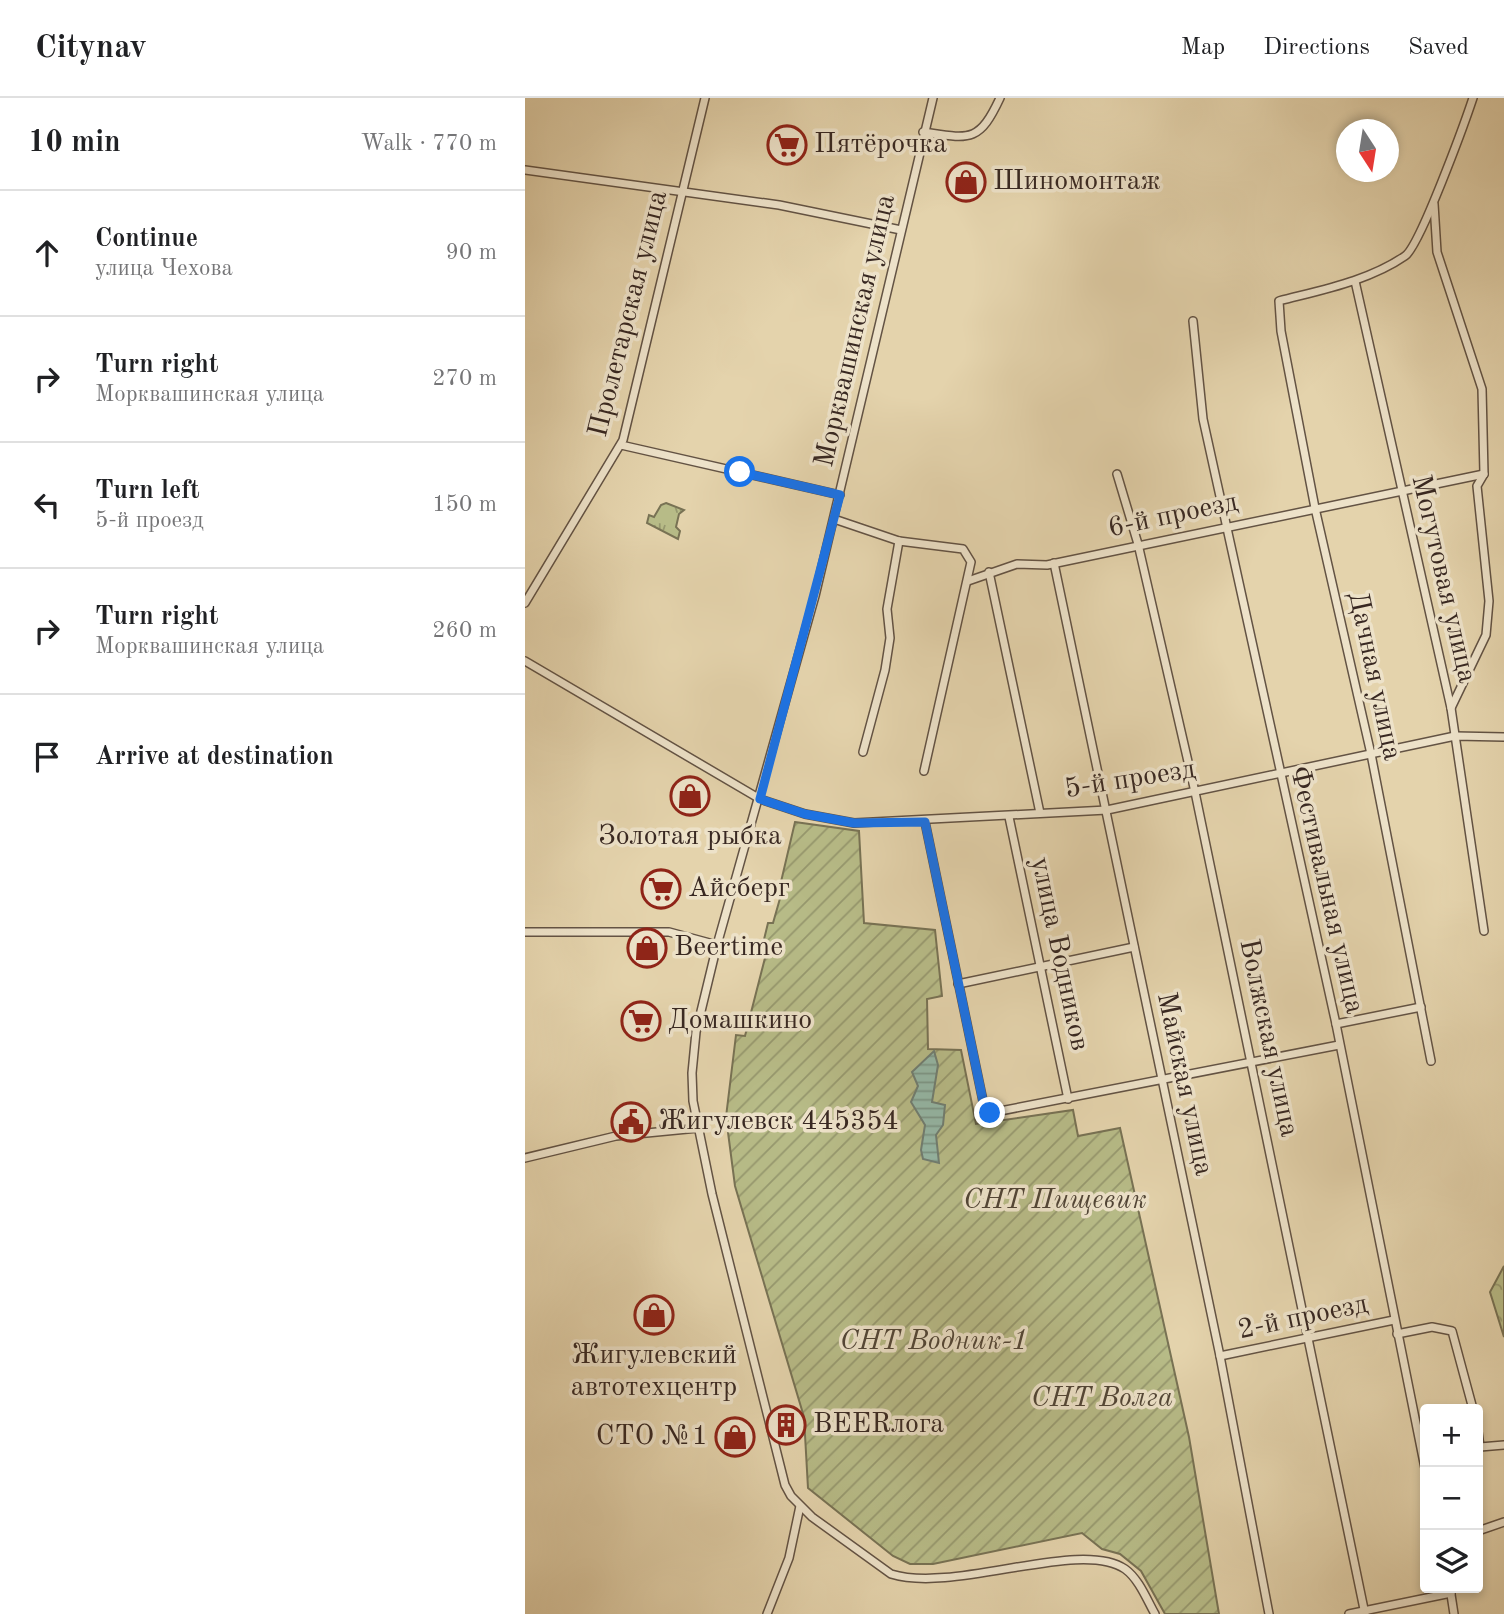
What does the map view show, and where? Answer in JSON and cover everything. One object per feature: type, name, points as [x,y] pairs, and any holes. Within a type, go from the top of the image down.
[{"type":"street","name":"Пролетарская улица","points":[[525,603],[621,445],[705,98]]},
{"type":"street","name":"Морквашинская улица","points":[[933,98],[835,519],[760,799],[717,945],[696,1032],[692,1073],[698,1128],[784,1481],[800,1506],[891,1574],[904,1578],[969,1575],[1097,1559],[1127,1570],[1156,1614]]},
{"type":"street","points":[[923,132],[964,137],[982,131],[1000,98]]},
{"type":"street","points":[[1355,281],[1408,255],[1434,200],[1473,98]]},
{"type":"street","points":[[525,170],[779,205],[901,230]]},
{"type":"street","points":[[1434,200],[1437,252],[1482,389],[1484,474],[1477,486],[1489,601],[1486,635],[1451,708]]},
{"type":"street","name":"Дачная улица","points":[[1355,281],[1279,301],[1281,331],[1315,508],[1371,754],[1431,1061]]},
{"type":"street","name":"Могутовая улица","points":[[1355,281],[1451,708],[1484,931]]},
{"type":"street","name":"Фестивальная улица","points":[[1193,321],[1203,419],[1278,774],[1336,1024],[1425,1467]]},
{"type":"street","points":[[621,445],[840,495]]},
{"type":"street","name":"Волжская улица","points":[[1117,474],[1138,544],[1195,792],[1364,1612]]},
{"type":"street","name":"6-й проезд","points":[[968,581],[1017,564],[1054,563],[1401,489],[1484,474]]},
{"type":"street","points":[[835,519],[899,541],[963,549],[971,562],[924,771]]},
{"type":"street","points":[[863,751],[885,670],[890,638],[887,609],[899,541]]},
{"type":"street","name":"Майская улица","points":[[1054,563],[1220,1356],[1269,1614]]},
{"type":"street","points":[[989,572],[1040,813]]},
{"type":"street","name":"5-й проезд","points":[[525,661],[760,799],[805,814],[854,823],[925,822],[1107,810],[1455,736],[1504,737]]},
{"type":"street","name":"улица Водников","points":[[1009,817],[1068,1099]]},
{"type":"street","points":[[925,822],[983,1101],[990,1113],[1339,1045]]},
{"type":"street","points":[[525,932],[669,932],[717,945]]},
{"type":"street","points":[[958,984],[1134,947]]},
{"type":"street","points":[[1336,1024],[1421,1007]]},
{"type":"street","points":[[525,1158],[616,1136],[698,1128]]},
{"type":"street","name":"2-й проезд","points":[[1220,1356],[1394,1320]]},
{"type":"street","points":[[1397,1334],[1432,1327],[1453,1331],[1472,1404]]},
{"type":"street","points":[[1483,1447],[1504,1445]]},
{"type":"street","points":[[767,1614],[789,1558],[800,1506]]},
{"type":"street","points":[[1481,1530],[1504,1522]]},
{"type":"street","points":[[1349,1614],[1439,1593]]},
{"type":"street","points":[[1451,1593],[1454,1614]]},
{"type":"green space","points":[[666,503],[684,510],[679,514],[676,527],[680,531],[678,539],[647,523],[649,515],[654,517],[661,505]]},
{"type":"green space","points":[[795,822],[859,831],[864,923],[935,930],[942,996],[927,999],[928,1049],[961,1050],[976,1124],[1073,1110],[1078,1136],[1120,1128],[1189,1437],[1219,1614],[1165,1614],[1141,1571],[1120,1554],[1102,1549],[1082,1533],[933,1564],[910,1564],[893,1556],[808,1488],[804,1417],[735,1186],[726,1117],[736,1035],[745,1036],[766,954],[761,952],[768,923],[773,923],[783,888],[780,886]]},
{"type":"green space","points":[[1504,1266],[1504,1337],[1490,1292]]},
{"type":"shaded area","points":[[934,1051],[938,1065],[932,1102],[945,1105],[943,1125],[936,1135],[939,1163],[923,1159],[921,1150],[925,1125],[911,1102],[918,1086],[912,1072]]},
{"type":"place","name":"Пятёрочка","points":[[787,145]]},
{"type":"place","name":"Шиномонтаж","points":[[966,182]]},
{"type":"place","name":"Золотая рыбка","points":[[690,796]]},
{"type":"place","name":"Айсберг","points":[[661,889]]},
{"type":"place","name":"Beertime","points":[[647,948]]},
{"type":"place","name":"Домашкино","points":[[641,1021]]},
{"type":"place","name":"Жигулевск 445354","points":[[631,1122]]},
{"type":"place","name":"Жигулевский автотехцентр","points":[[654,1315]]},
{"type":"place","name":"BEERлога","points":[[786,1425]]},
{"type":"place","name":"СТО №1","points":[[735,1437]]},
{"type":"route","points":[[740,472],[840,495],[760,799],[805,814],[854,823],[925,822],[983,1101],[990,1113]]},
{"type":"park label","name":"СНТ Пищевик","points":[[1055,1201]]},
{"type":"park label","name":"СНТ Водник-1","points":[[934,1342]]},
{"type":"park label","name":"СНТ Волга","points":[[1102,1399]]}]
